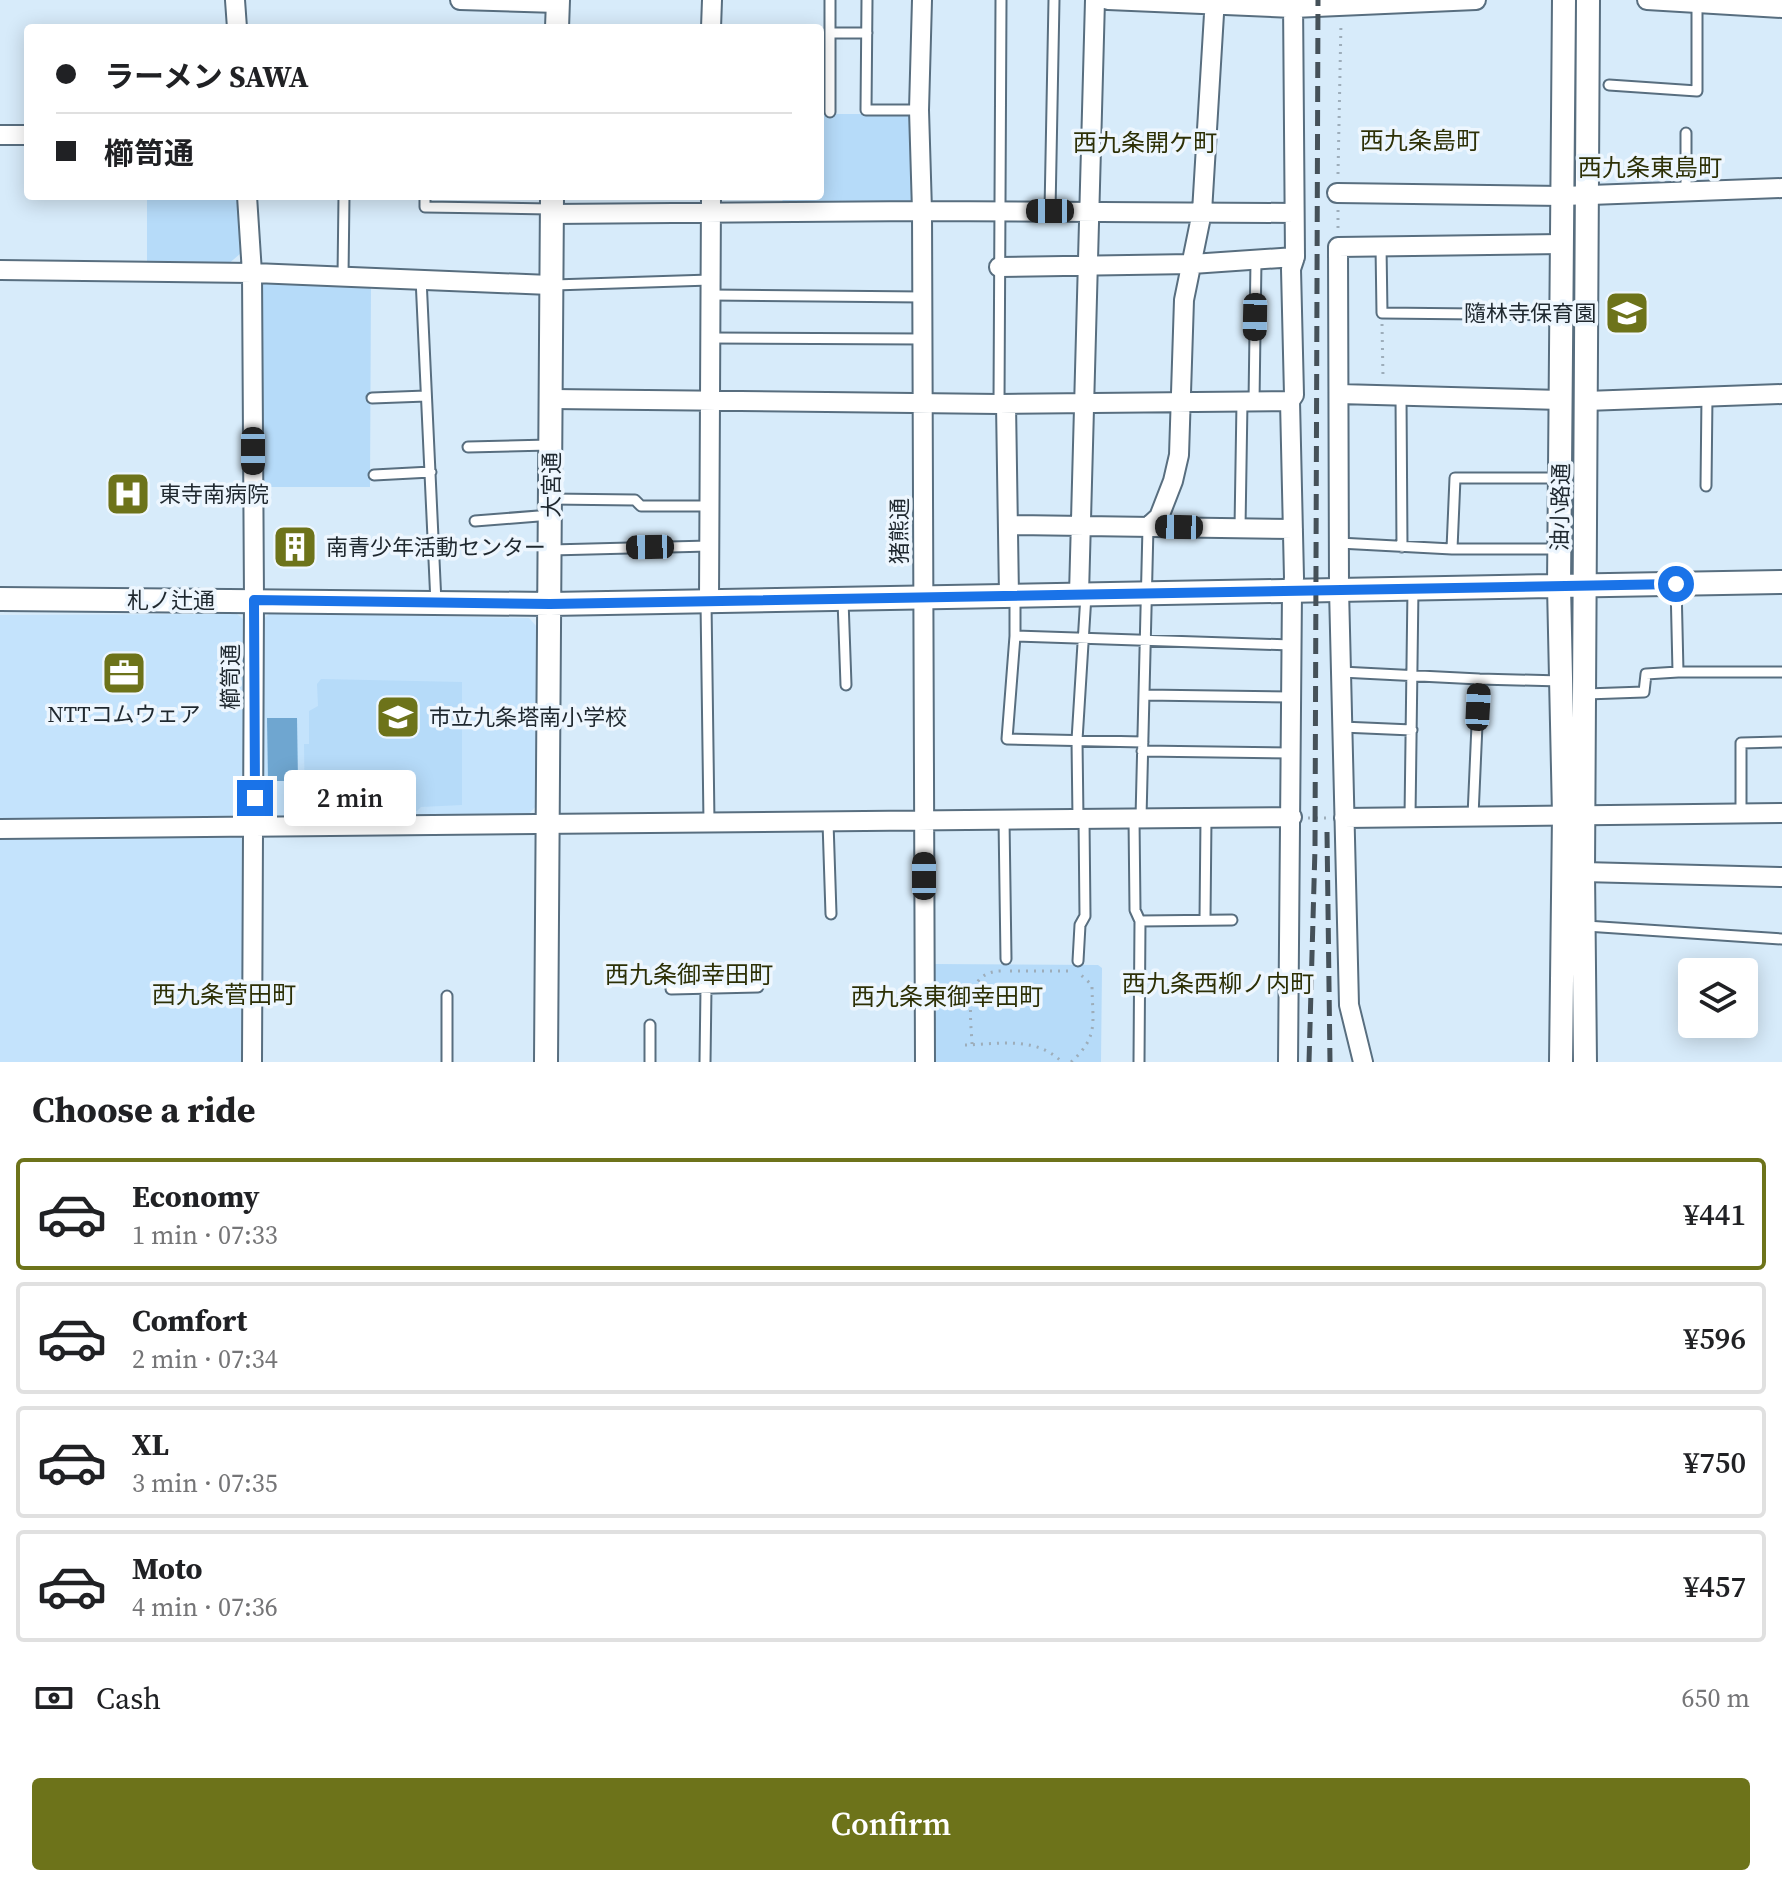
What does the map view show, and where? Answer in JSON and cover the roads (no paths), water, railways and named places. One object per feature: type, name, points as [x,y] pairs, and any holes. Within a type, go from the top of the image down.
[{"type":"street","points":[[235,0],[237,24]]},
{"type":"street","points":[[460,0],[558,2],[557,24]]},
{"type":"street","points":[[711,24],[712,0]]},
{"type":"street","name":"猪熊通","points":[[922,0],[919,110],[923,297],[925,1062]]},
{"type":"street","points":[[1083,594],[1095,0]]},
{"type":"street","points":[[1108,0],[1293,4],[1476,0]]},
{"type":"street","name":"油小路通","points":[[1564,0],[1559,586],[1561,681],[1574,815],[1583,872],[1585,1062]]},
{"type":"street","name":"油小路通","points":[[1561,1062],[1574,815],[1586,694],[1588,0]]},
{"type":"street","points":[[1647,0],[1782,8]]},
{"type":"street","points":[[1148,527],[1159,517],[1179,455],[1184,300],[1202,212],[1213,2]]},
{"type":"street","points":[[1288,1062],[1299,817],[1292,753],[1291,697],[1294,578],[1290,401],[1294,395],[1291,269],[1295,257],[1293,4]]},
{"type":"street","points":[[0,135],[24,135]]},
{"type":"street","points":[[1337,193],[1563,196],[1782,188]]},
{"type":"street","name":"櫛笥通","points":[[247,200],[252,273],[254,600],[252,1062]]},
{"type":"street","points":[[708,601],[711,204]]},
{"type":"street","points":[[552,206],[778,204],[922,211],[1294,213]]},
{"type":"street","name":"大宮通","points":[[546,1062],[552,206]]},
{"type":"street","points":[[1363,1062],[1349,1005],[1339,589],[1338,247],[1562,244]]},
{"type":"street","points":[[999,267],[1192,264],[1295,257]]},
{"type":"street","points":[[0,270],[252,273],[550,285]]},
{"type":"street","points":[[1339,394],[1561,400]]},
{"type":"street","points":[[1586,401],[1782,394]]},
{"type":"street","points":[[552,399],[1002,404],[1290,401]]},
{"type":"street","points":[[1002,404],[1012,595]]},
{"type":"street","points":[[1008,525],[1293,529]]},
{"type":"street","name":"札ノ辻通","points":[[0,599],[550,604],[1782,582]]},
{"type":"street","points":[[1344,818],[1782,813]]},
{"type":"street","points":[[0,829],[1299,817]]},
{"type":"street","points":[[1583,872],[1782,877]]},
{"type":"lane","points":[[830,0],[825,71],[830,112]]},
{"type":"lane","points":[[867,0],[866,110],[919,110]]},
{"type":"lane","points":[[1001,0],[999,267],[1002,404]]},
{"type":"lane","points":[[1050,211],[1054,0]]},
{"type":"lane","points":[[1609,85],[1697,91],[1697,3]]},
{"type":"lane","points":[[830,33],[867,33]]},
{"type":"lane","points":[[1686,133],[1686,192]]},
{"type":"lane","points":[[343,277],[344,200]]},
{"type":"lane","points":[[425,200],[425,207],[552,206]]},
{"type":"lane","points":[[1381,246],[1382,313],[1562,315]]},
{"type":"lane","points":[[1240,528],[1256,260]]},
{"type":"lane","points":[[421,278],[436,603]]},
{"type":"lane","points":[[550,285],[923,297]]},
{"type":"lane","points":[[710,338],[923,339]]},
{"type":"lane","points":[[1392,395],[1402,547]]},
{"type":"lane","points":[[372,398],[426,396]]},
{"type":"lane","points":[[1706,486],[1707,396]]},
{"type":"lane","points":[[468,447],[551,445]]},
{"type":"lane","points":[[374,475],[431,472]]},
{"type":"lane","points":[[1452,549],[1455,478],[1560,478]]},
{"type":"lane","points":[[475,521],[551,507],[635,500],[641,506],[709,506]]},
{"type":"lane","points":[[1139,1062],[1140,921],[1135,910],[1148,527]]},
{"type":"lane","points":[[1339,543],[1452,549],[1559,549]]},
{"type":"lane","points":[[551,550],[709,546]]},
{"type":"lane","points":[[1676,584],[1678,672]]},
{"type":"lane","points":[[1410,817],[1413,588]]},
{"type":"lane","points":[[1078,961],[1080,925],[1085,916],[1077,740],[1084,637],[1083,594]]},
{"type":"lane","points":[[1012,595],[1015,636],[1007,739],[1077,740],[1292,753]]},
{"type":"lane","points":[[842,598],[846,685]]},
{"type":"lane","points":[[708,601],[709,822]]},
{"type":"lane","points":[[1015,636],[1291,645]]},
{"type":"lane","points":[[1341,672],[1561,681]]},
{"type":"lane","points":[[1586,694],[1644,692],[1646,674],[1782,672]]},
{"type":"lane","points":[[1473,816],[1479,679]]},
{"type":"lane","points":[[1144,695],[1291,697]]},
{"type":"lane","points":[[1342,727],[1412,730]]},
{"type":"lane","points":[[1741,814],[1741,743],[1782,742]]},
{"type":"lane","points":[[1205,919],[1206,818]]},
{"type":"lane","points":[[1004,819],[1006,959]]},
{"type":"lane","points":[[828,821],[831,914]]},
{"type":"lane","points":[[1140,921],[1232,920]]},
{"type":"lane","points":[[1583,926],[1782,939]]},
{"type":"lane","points":[[671,989],[758,987]]},
{"type":"lane","points":[[705,1062],[706,988]]},
{"type":"lane","points":[[447,996],[447,1062]]},
{"type":"lane","points":[[650,1025],[650,1062]]},
{"type":"railway","points":[[1309,1062],[1315,848],[1318,0]]},
{"type":"railway","points":[[1327,832],[1330,1062]]},
{"type":"place","name":"隨林寺保育園","points":[[1627,313]]},
{"type":"place","name":"東寺南病院","points":[[128,494]]},
{"type":"place","name":"南青少年活動センター","points":[[295,547]]},
{"type":"place","name":"NTTコムウェア","points":[[124,673]]},
{"type":"place","name":"市立九条塔南小学校","points":[[398,717]]},
{"type":"district","name":"西九条島町","points":[[1420,141]]},
{"type":"district","name":"西九条開ケ町","points":[[1145,143]]},
{"type":"district","name":"西九条東島町","points":[[1650,168]]},
{"type":"district","name":"西九条御幸田町","points":[[689,975]]},
{"type":"district","name":"西九条西柳ノ内町","points":[[1218,984]]},
{"type":"district","name":"西九条菅田町","points":[[224,995]]},
{"type":"district","name":"西九条東御幸田町","points":[[947,997]]}]
